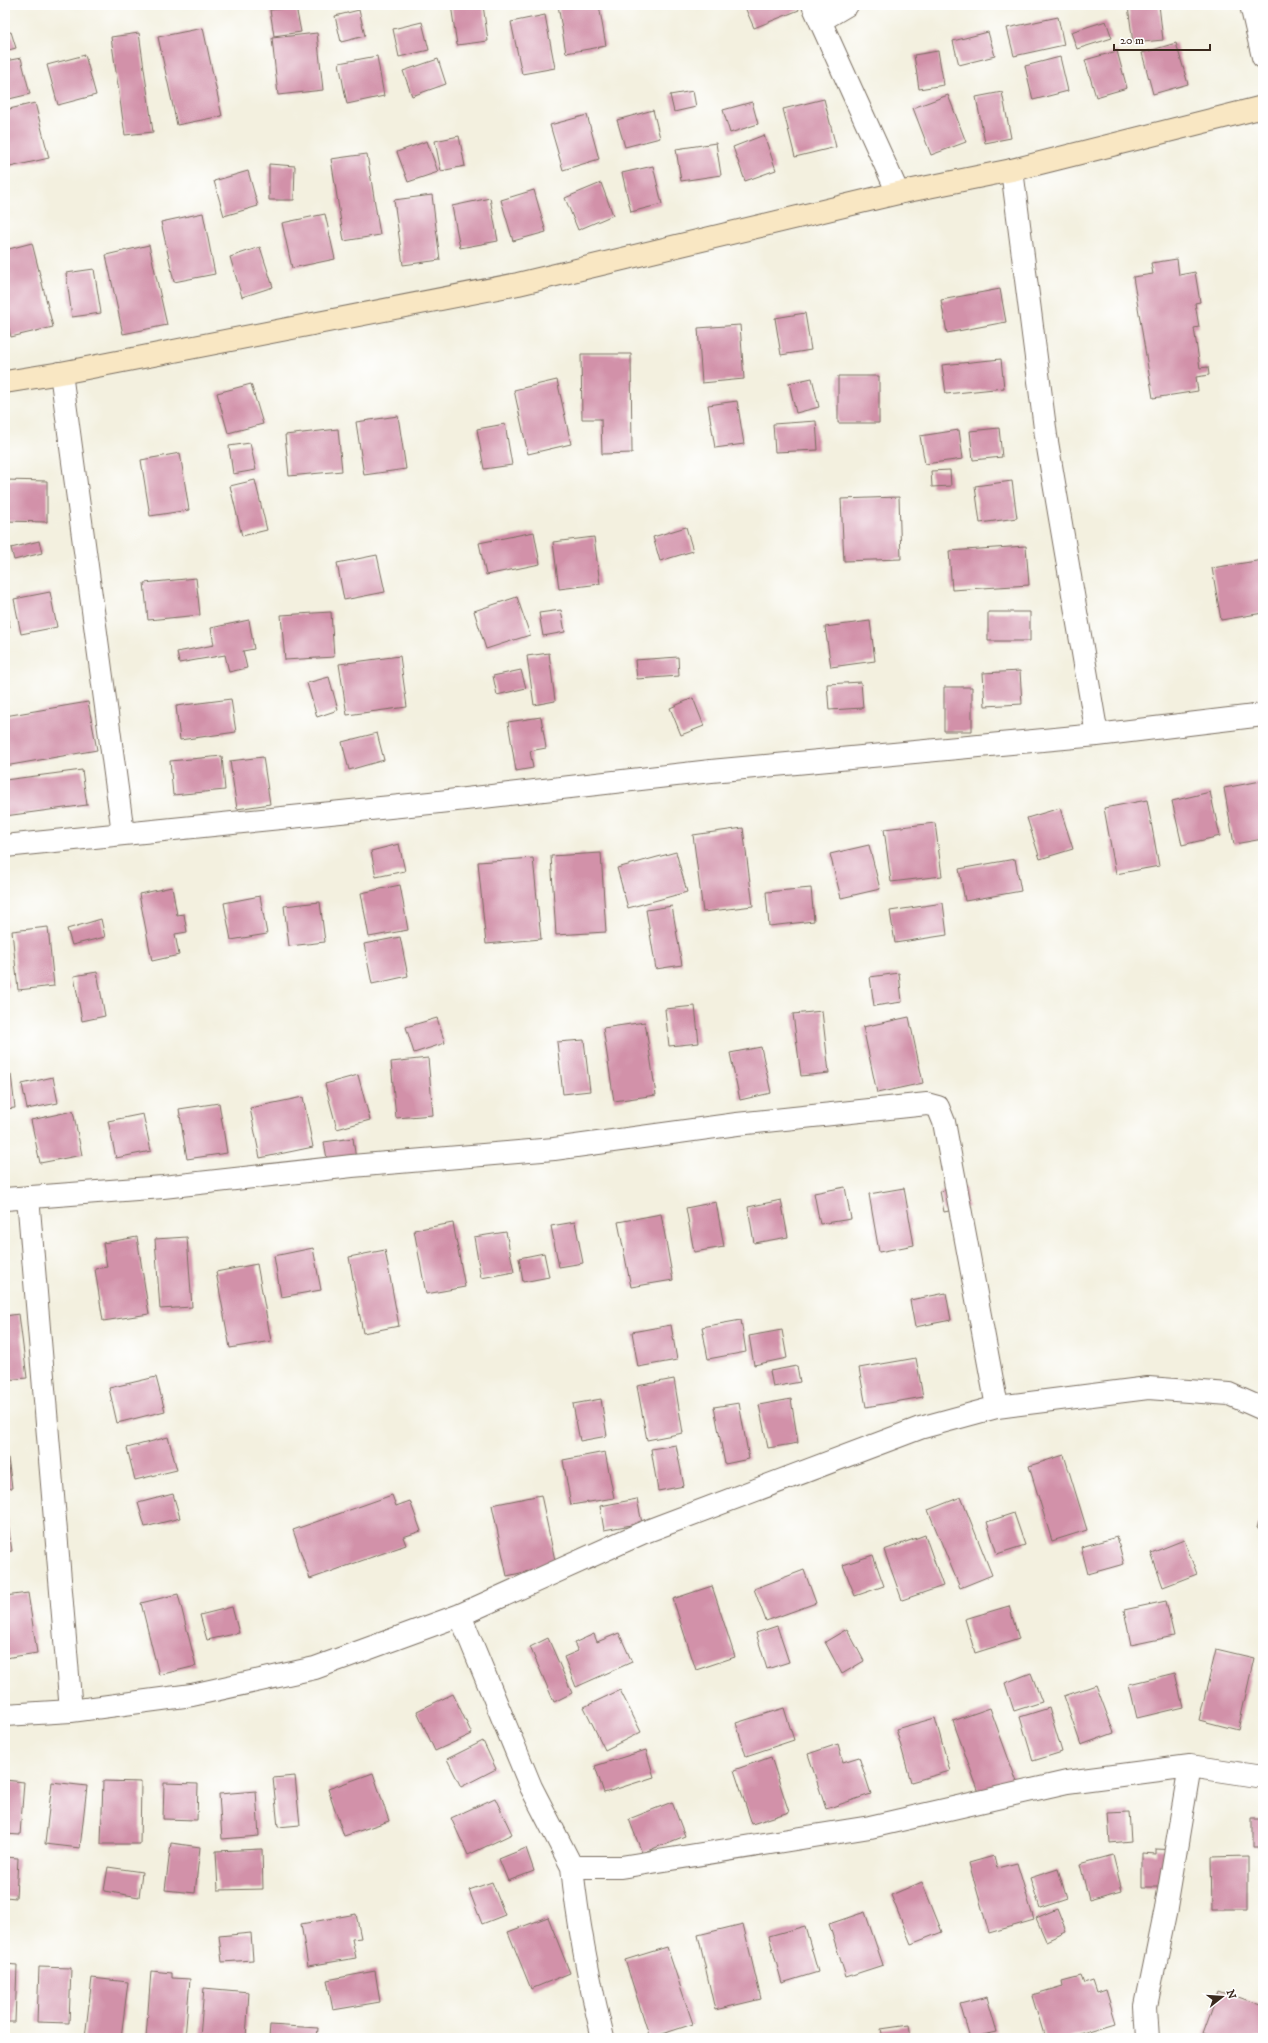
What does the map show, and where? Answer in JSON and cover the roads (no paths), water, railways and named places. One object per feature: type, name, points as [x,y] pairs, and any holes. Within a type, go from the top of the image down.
[{"type":"street","points":[[847,5],[816,13],[898,193]]},
{"type":"street","points":[[1251,5],[1263,57]]},
{"type":"street","points":[[5,382],[61,373],[518,284],[898,193],[1012,170],[1263,107]]},
{"type":"street","points":[[1012,170],[1046,436],[1096,735]]},
{"type":"street","points":[[61,373],[123,834]]},
{"type":"street","points":[[5,846],[430,803],[719,770],[1096,735],[1263,715]]},
{"type":"street","points":[[5,1200],[163,1187],[352,1166],[554,1149],[737,1124],[927,1104],[938,1107],[944,1122],[997,1407]]},
{"type":"street","points":[[28,1197],[71,1711]]},
{"type":"street","points":[[5,1716],[71,1711],[192,1695],[315,1668],[460,1615],[642,1533],[920,1428],[997,1407],[1148,1388],[1229,1394],[1263,1409]]},
{"type":"street","points":[[460,1615],[531,1788],[572,1867],[578,1920],[589,1981],[603,2038]]},
{"type":"street","points":[[572,1867],[621,1867],[870,1827],[1067,1782],[1190,1766],[1263,1777]]},
{"type":"street","points":[[1148,2038],[1146,2006],[1166,1908],[1190,1766]]}]
